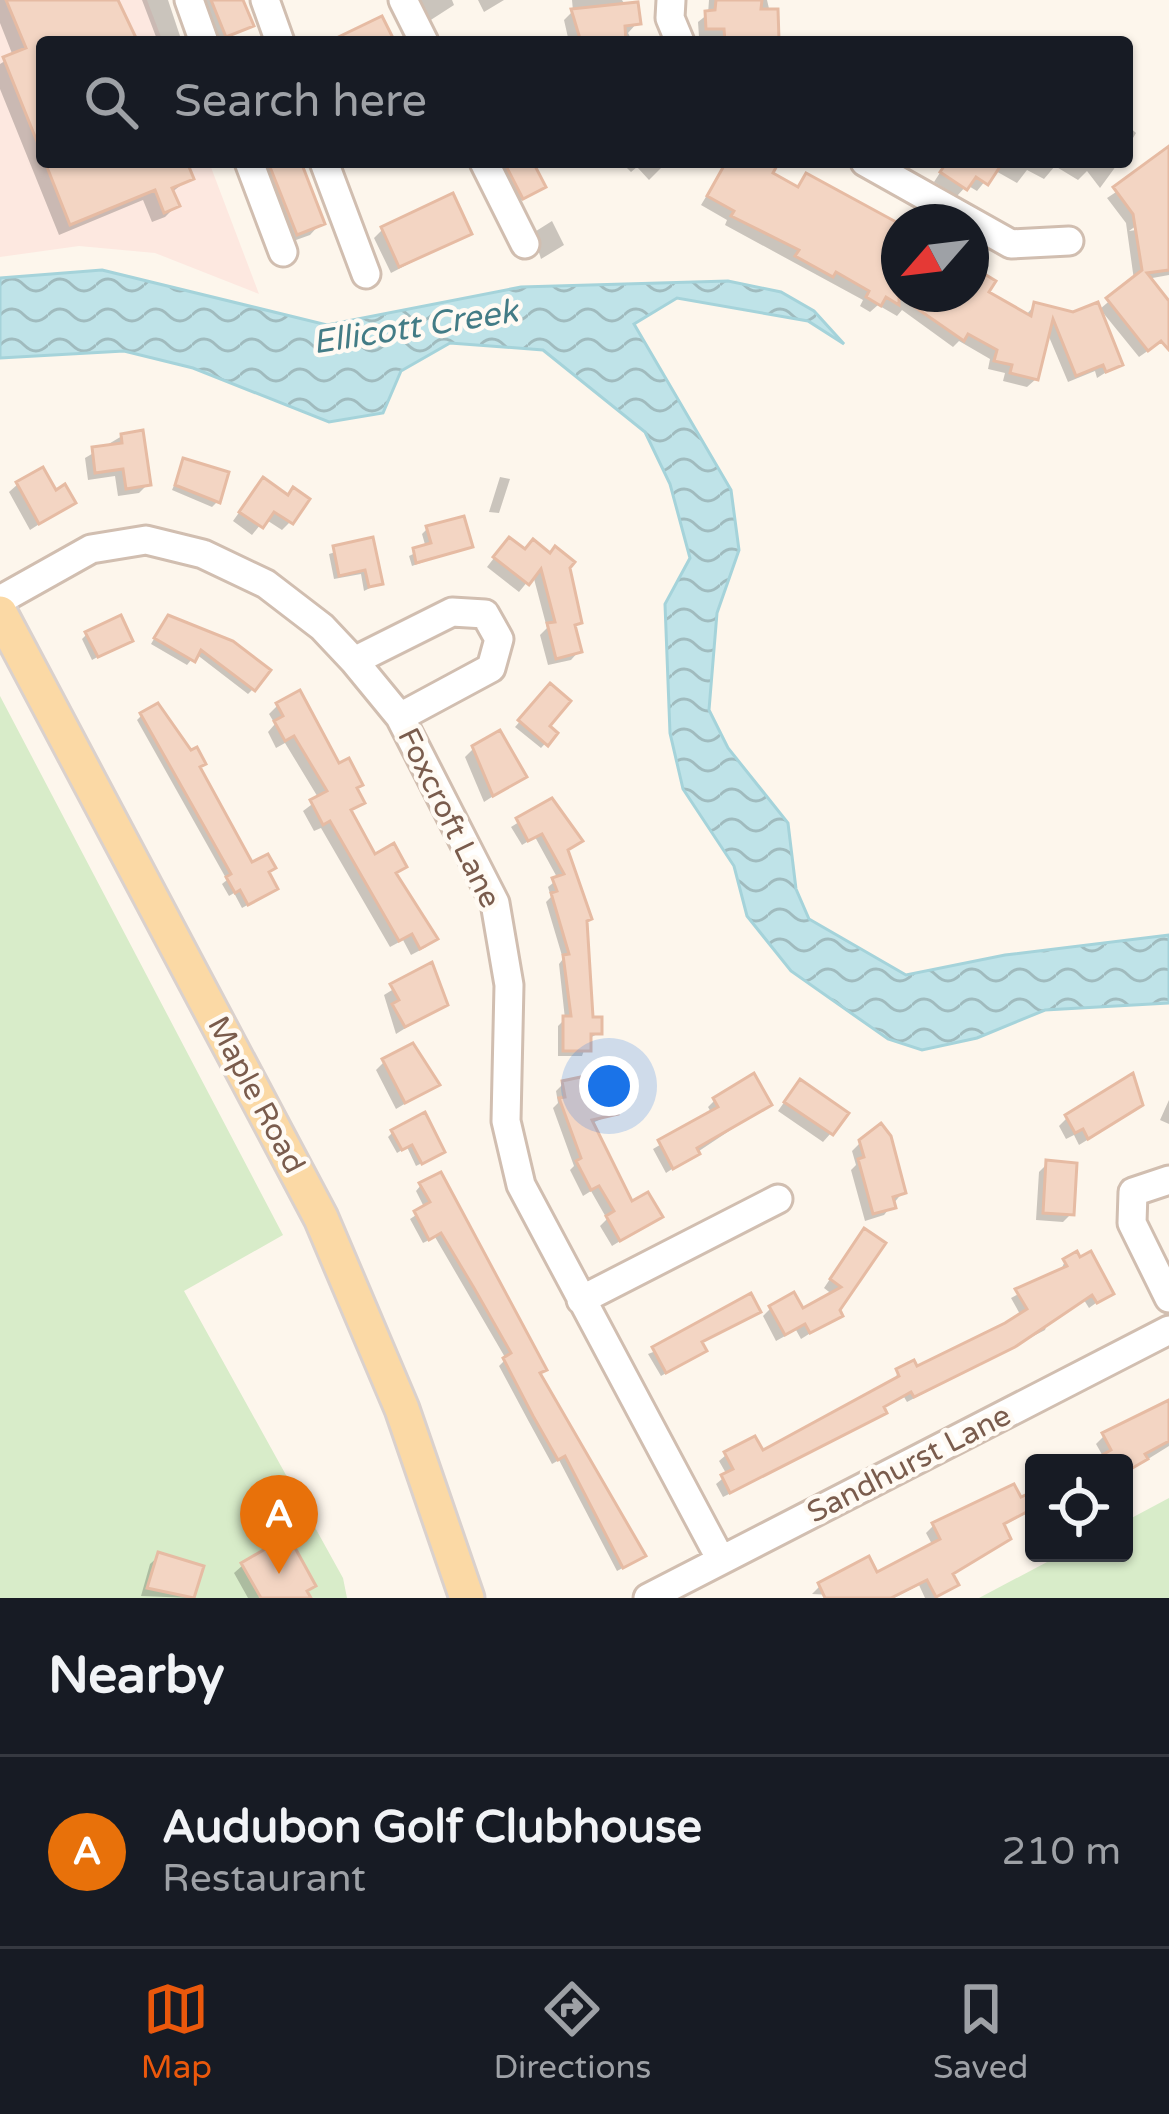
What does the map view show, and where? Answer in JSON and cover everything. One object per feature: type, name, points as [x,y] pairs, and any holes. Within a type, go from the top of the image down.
[{"type":"main road","name":"Maple Road","points":[[0,613],[321,1218],[402,1408],[467,1598]]},
{"type":"street","points":[[189,0],[202,36]]},
{"type":"street","points":[[265,0],[278,36]]},
{"type":"street","points":[[403,0],[421,36]]},
{"type":"street","points":[[671,0],[670,18],[678,36]]},
{"type":"street","points":[[250,168],[283,252]]},
{"type":"street","points":[[326,168],[366,274]]},
{"type":"street","points":[[487,168],[525,244]]},
{"type":"street","points":[[876,168],[1011,244],[1070,241]]},
{"type":"street","name":"Foxcroft Lane","points":[[0,599],[91,549],[146,540],[203,554],[266,584],[322,627],[400,717],[495,903],[509,985],[504,1077],[515,1164],[534,1216],[721,1560]]},
{"type":"street","points":[[354,661],[452,612],[485,614],[500,639],[491,668],[400,717]]},
{"type":"street","points":[[1169,1180],[1133,1192],[1132,1223],[1169,1298]]},
{"type":"street","points":[[581,1300],[778,1198]]},
{"type":"street","name":"Sandhurst Lane","points":[[648,1598],[1169,1330]]},
{"type":"shaded area","points":[[0,0],[147,0],[161,36],[36,36],[36,168],[211,168],[259,294],[155,253],[79,246],[0,257]]},
{"type":"green space","points":[[0,696],[283,1235],[184,1291],[343,1578],[347,1598],[0,1598]]},
{"type":"green space","points":[[1169,1498],[1169,1598],[979,1598],[1047,1562],[1133,1562],[1133,1517]]},
{"type":"water","name":"Ellicott Creek","points":[[102,270],[327,325],[521,287],[728,281],[781,292],[814,311],[844,344],[808,321],[677,298],[634,324],[731,490],[739,550],[717,613],[709,710],[728,748],[788,823],[796,889],[809,919],[906,975],[1005,955],[1169,935],[1169,1003],[1045,1010],[977,1038],[922,1050],[888,1039],[791,971],[747,916],[734,866],[683,789],[670,733],[665,604],[690,558],[670,484],[645,432],[543,350],[450,343],[401,371],[383,413],[329,422],[193,368],[124,351],[0,358],[0,278]]},
{"type":"building","points":[[6,0],[118,0],[135,36],[36,36],[36,139],[3,57],[26,48]]},
{"type":"building","points":[[211,0],[243,0],[254,26],[226,36]]},
{"type":"building","points":[[716,0],[762,0],[761,9],[778,9],[779,36],[725,36],[724,29],[706,29],[705,11],[715,10]]},
{"type":"building","points":[[638,2],[641,24],[625,26],[626,36],[579,36],[571,9]]},
{"type":"building","points":[[382,16],[392,36],[340,36]]},
{"type":"building","points":[[1169,146],[1169,270],[1147,273],[1169,301],[1169,350],[1161,341],[1148,351],[1106,298],[1142,270],[1133,214],[1113,187]]},
{"type":"building","points":[[47,168],[189,168],[194,179],[172,188],[180,206],[164,213],[155,190],[70,225]]},
{"type":"building","points":[[270,168],[303,168],[325,224],[297,235]]},
{"type":"building","points":[[507,168],[536,168],[546,187],[523,199]]},
{"type":"building","points":[[723,168],[776,168],[773,173],[798,187],[806,173],[881,214],[881,306],[866,297],[869,291],[795,256],[799,250],[731,216],[734,211],[707,196]]},
{"type":"building","points":[[943,168],[999,168],[988,185],[976,177],[967,190],[940,172]]},
{"type":"building","points":[[453,193],[472,234],[399,267],[381,227]]},
{"type":"building","points":[[989,292],[1031,316],[1034,302],[1073,312],[1098,302],[1123,365],[1106,372],[1103,365],[1076,376],[1053,319],[1038,380],[1010,373],[1012,365],[994,361],[997,350],[968,334],[964,341],[922,312],[989,312]]},
{"type":"building","points":[[143,430],[151,485],[126,489],[123,469],[95,473],[92,447],[122,443],[121,434]]},
{"type":"building","points":[[183,458],[229,472],[220,503],[175,485]]},
{"type":"building","points":[[43,467],[56,490],[65,484],[76,503],[39,524],[16,482]]},
{"type":"building","points":[[263,477],[288,495],[293,487],[310,499],[293,524],[274,512],[263,528],[239,512]]},
{"type":"building","points":[[464,516],[473,547],[416,563],[413,548],[431,543],[426,526]]},
{"type":"building","points":[[373,537],[383,584],[369,587],[365,570],[339,576],[333,546]]},
{"type":"building","points":[[509,537],[525,549],[533,539],[550,553],[555,546],[575,562],[570,568],[582,623],[575,625],[582,652],[556,659],[547,623],[555,622],[541,569],[529,585],[493,557]]},
{"type":"building","points":[[121,615],[133,641],[98,657],[85,632]]},
{"type":"building","points":[[168,615],[233,641],[271,670],[255,691],[201,650],[195,662],[154,638]]},
{"type":"building","points":[[550,683],[571,701],[550,726],[558,733],[548,746],[518,720]]},
{"type":"building","points":[[300,690],[339,763],[349,758],[363,785],[357,788],[365,803],[351,810],[375,854],[394,843],[407,867],[396,873],[438,939],[420,949],[412,934],[399,941],[330,821],[323,825],[310,800],[327,791],[294,736],[285,741],[274,721],[283,716],[276,703]]},
{"type":"building","points":[[158,703],[191,750],[197,747],[206,764],[200,767],[252,862],[268,854],[276,868],[269,872],[278,889],[248,905],[240,890],[235,893],[226,877],[231,874],[140,713]]},
{"type":"building","points":[[500,730],[527,777],[493,796],[472,746]]},
{"type":"building","points":[[552,798],[583,841],[568,850],[592,919],[587,921],[593,1017],[602,1017],[602,1034],[591,1034],[591,1051],[563,1051],[563,1016],[571,1016],[563,955],[569,954],[551,893],[557,891],[552,878],[564,874],[542,834],[528,841],[516,818]]},
{"type":"building","points":[[432,962],[448,1005],[405,1027],[392,1004],[399,1000],[390,984]]},
{"type":"building","points":[[413,1043],[440,1085],[405,1103],[382,1059]]},
{"type":"building","points":[[754,1073],[772,1105],[697,1148],[700,1154],[673,1169],[658,1140],[718,1107],[713,1098]]},
{"type":"building","points":[[1133,1073],[1143,1105],[1088,1139],[1083,1129],[1075,1133],[1065,1115]]},
{"type":"building","points":[[590,1075],[592,1084],[599,1083],[603,1100],[615,1097],[618,1114],[592,1120],[632,1201],[648,1192],[663,1217],[620,1241],[606,1216],[614,1211],[599,1186],[591,1190],[576,1161],[581,1158],[559,1098],[565,1097],[562,1081]]},
{"type":"building","points":[[800,1079],[849,1113],[833,1135],[784,1102]]},
{"type":"building","points":[[425,1112],[445,1152],[422,1164],[412,1145],[402,1150],[391,1130]]},
{"type":"building","points":[[881,1123],[891,1136],[906,1193],[893,1197],[896,1208],[873,1214],[858,1159],[864,1157],[859,1140]]},
{"type":"building","points":[[1046,1160],[1077,1163],[1074,1215],[1043,1213]]},
{"type":"building","points":[[441,1172],[547,1370],[540,1373],[646,1556],[623,1568],[565,1456],[558,1460],[533,1416],[503,1358],[511,1353],[474,1288],[441,1233],[429,1240],[414,1211],[430,1202],[419,1183]]},
{"type":"building","points":[[864,1228],[886,1243],[840,1310],[843,1316],[810,1333],[805,1324],[785,1335],[769,1306],[794,1292],[803,1308],[841,1287],[830,1279]]},
{"type":"building","points":[[1077,1251],[1080,1257],[1091,1251],[1114,1294],[1097,1303],[1092,1295],[1015,1347],[914,1397],[911,1392],[884,1407],[887,1413],[730,1493],[721,1475],[733,1469],[724,1452],[755,1436],[763,1450],[899,1376],[896,1369],[914,1360],[917,1366],[1005,1323],[1027,1309],[1015,1289],[1067,1266],[1063,1259]]},
{"type":"building","points":[[751,1293],[761,1312],[702,1342],[707,1351],[666,1373],[652,1347]]},
{"type":"building","points":[[1169,1400],[1169,1441],[1145,1454],[1148,1459],[1133,1468],[1133,1454],[1104,1454],[1111,1450],[1102,1433]]},
{"type":"building","points":[[1014,1484],[1021,1497],[1025,1495],[1025,1513],[1004,1524],[1011,1539],[953,1574],[959,1585],[936,1597],[927,1580],[891,1598],[825,1598],[818,1583],[869,1556],[877,1572],[940,1539],[932,1523]]},
{"type":"building","points":[[279,1541],[285,1552],[294,1546],[316,1586],[307,1591],[311,1598],[261,1598],[241,1563]]},
{"type":"building","points":[[158,1552],[204,1566],[194,1598],[147,1588]]},
{"type":"place","name":"Audubon Golf Clubhouse","points":[[279,1574]]}]
